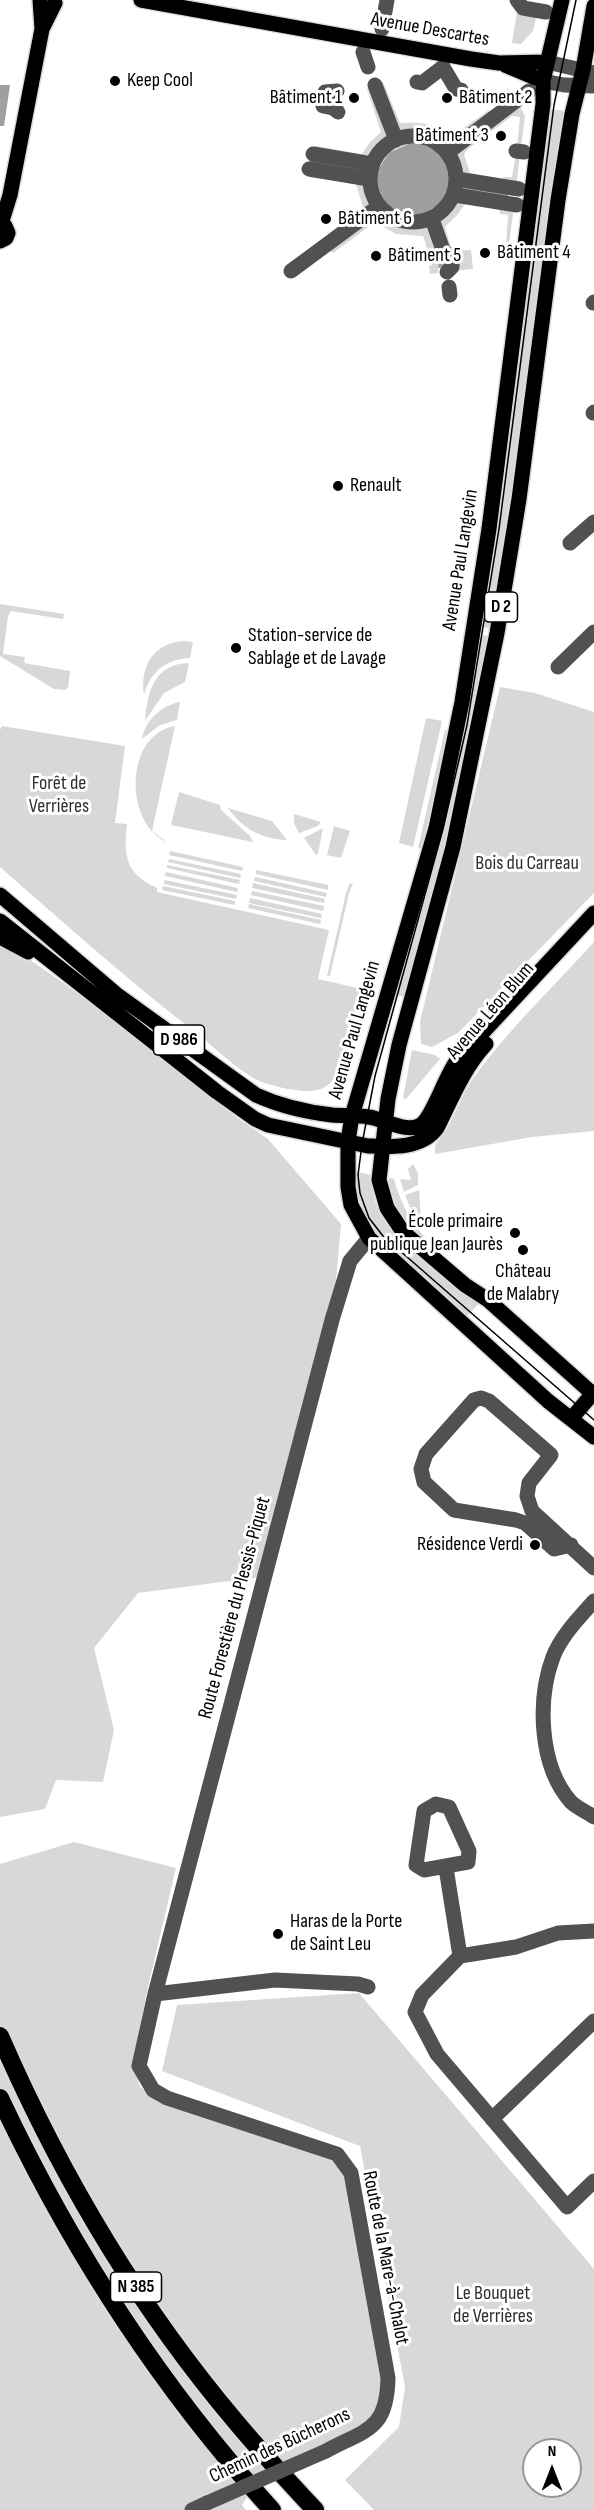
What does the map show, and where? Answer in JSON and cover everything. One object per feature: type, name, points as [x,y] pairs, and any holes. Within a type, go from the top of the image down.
[{"type":"highway","name":"N 385","points":[[0,2036],[18,2077],[82,2203],[123,2269],[235,2421],[315,2510]]},
{"type":"highway","name":"N 385","points":[[0,2098],[28,2158],[63,2221],[128,2325],[196,2421],[272,2510]]},
{"type":"main road","name":"Avenue Descartes","points":[[141,0],[499,63]]},
{"type":"main road","name":"Avenue Paul Langevin","points":[[369,1238],[351,1204],[347,1166],[352,1116],[436,828],[462,702],[489,529],[513,346],[543,104],[543,81],[562,0]]},
{"type":"main road","points":[[0,241],[6,238],[8,233],[5,226],[1,224],[10,195],[49,1]]},
{"type":"main road","name":"D 2","points":[[384,1146],[388,1099],[406,1014],[453,847],[497,633],[519,499],[556,211],[572,114],[586,85],[594,6]]},
{"type":"main road","points":[[499,63],[547,63]]},
{"type":"main road","points":[[499,63],[543,81]]},
{"type":"main road","name":"D 986","points":[[0,895],[116,994],[256,1095],[280,1105],[352,1116]]},
{"type":"main road","name":"Avenue Léon Blum","points":[[386,1122],[415,1128],[424,1123],[430,1116],[446,1077],[458,1059],[594,913]]},
{"type":"main road","points":[[0,921],[74,980]]},
{"type":"main road","name":"Avenue Léon Blum","points":[[348,1142],[384,1146],[421,1141],[432,1135],[473,1058],[594,927]]},
{"type":"main road","points":[[0,938],[74,980]]},
{"type":"main road","name":"D 986","points":[[74,980],[240,1109],[268,1125],[327,1135],[348,1142]]},
{"type":"main road","points":[[352,1116],[367,1116],[386,1122]]},
{"type":"main road","points":[[384,1146],[380,1172],[381,1193],[394,1220],[403,1232],[465,1285],[488,1299],[594,1394],[572,1419]]},
{"type":"main road","points":[[369,1238],[548,1401],[594,1437]]},
{"type":"street","points":[[382,29],[387,0]]},
{"type":"street","points":[[517,0],[523,8],[546,12]]},
{"type":"street","points":[[363,52],[368,67]]},
{"type":"street","points":[[547,63],[588,71]]},
{"type":"street","points":[[417,82],[422,83],[443,67],[456,89],[461,90]]},
{"type":"street","points":[[543,81],[586,85]]},
{"type":"street","points":[[375,85],[396,140]]},
{"type":"street","points":[[447,153],[529,91]]},
{"type":"street","points":[[328,96],[333,108],[338,112]]},
{"type":"street","points":[[418,136],[442,146],[454,165],[456,187],[446,208],[430,219],[404,222],[391,217],[379,206],[371,189],[370,172],[382,149],[396,140],[418,136]]},
{"type":"street","points":[[313,154],[370,172]]},
{"type":"street","points":[[309,169],[370,172]]},
{"type":"street","points":[[456,187],[519,189]]},
{"type":"street","points":[[456,187],[517,205]]},
{"type":"street","points":[[291,271],[379,206]]},
{"type":"street","points":[[430,219],[443,250],[452,259],[448,284]]},
{"type":"street","points":[[570,543],[594,522]]},
{"type":"street","points":[[558,667],[594,632]]},
{"type":"street","name":"Route Forestière du Plessis-Piquet","points":[[155,1994],[335,1310],[350,1261],[369,1238]]},
{"type":"street","points":[[571,1545],[554,1549],[525,1523],[454,1510],[424,1482],[421,1469],[426,1454],[474,1400],[482,1398],[489,1401],[551,1455],[529,1483],[527,1496],[532,1511],[571,1545],[594,1568]]},
{"type":"street","points":[[594,1601],[571,1627],[554,1655],[545,1686],[542,1719],[548,1753],[559,1782],[572,1802],[594,1817]]},
{"type":"street","points":[[436,1804],[449,1807],[469,1851],[468,1862],[446,1868],[424,1870],[416,1865],[424,1811],[436,1804]]},
{"type":"street","points":[[446,1868],[460,1956]]},
{"type":"street","points":[[594,1931],[558,1933],[516,1947],[460,1956],[422,1995],[415,2012],[437,2054],[567,2207],[594,2181]]},
{"type":"street","points":[[155,1994],[274,1980],[358,1984],[368,1987]]},
{"type":"street","name":"Route de la Mare-à-Chalot","points":[[155,1994],[139,2066],[153,2090],[167,2098],[337,2154],[351,2173],[388,2378],[387,2399],[382,2416]]},
{"type":"street","points":[[492,2119],[594,2021]]},
{"type":"street","name":"Chemin des Bûcherons","points":[[192,2510],[326,2451],[375,2425],[382,2416]]},
{"type":"green space","points":[[518,5],[537,14],[533,31],[521,44],[512,43]]},
{"type":"green space","points":[[383,82],[400,123],[427,124],[451,137],[489,110],[491,112],[505,102],[507,88],[515,99],[448,150],[424,136],[396,137],[377,84]]},
{"type":"green space","points":[[369,88],[388,141],[372,159],[314,152],[315,146],[362,154],[381,132],[367,89]]},
{"type":"green space","points":[[518,103],[525,116],[521,148],[517,148],[520,117],[512,116],[464,154],[470,173],[503,179],[503,177],[512,177],[516,154],[520,154],[516,188],[458,173],[452,153]]},
{"type":"green space","points":[[548,109],[565,111],[494,629],[477,626]]},
{"type":"green space","points":[[409,139],[427,142],[441,150],[450,163],[454,181],[449,180],[440,155],[427,146],[381,163],[379,168],[374,167],[388,148],[397,142]]},
{"type":"green space","points":[[310,171],[368,181],[369,192],[376,205],[347,227],[343,221],[363,207],[356,184],[309,177]]},
{"type":"green space","points":[[372,178],[377,179],[382,196],[392,208],[407,215],[424,214],[426,218],[406,219],[389,212],[377,197]]},
{"type":"green space","points":[[454,200],[514,207],[508,251],[499,252],[498,247],[506,246],[508,215],[500,214],[499,209],[465,204],[445,227],[451,248],[435,220]]},
{"type":"green space","points":[[381,213],[403,223],[415,225],[428,223],[439,256],[438,273],[430,274],[429,266],[432,265],[423,236],[396,234],[375,222],[333,253],[330,250]]},
{"type":"green space","points":[[471,250],[473,269],[453,271],[455,255],[453,251]]},
{"type":"green space","points":[[0,604],[64,614],[63,619],[11,611],[8,616],[3,654],[25,657],[24,663],[70,671],[68,688],[54,689],[0,656]]},
{"type":"green space","points":[[476,634],[493,637],[466,772],[407,998],[393,994]]},
{"type":"green space","points":[[182,641],[193,642],[190,658],[174,661],[160,668],[150,680],[144,695],[144,676],[150,659],[163,647]]},
{"type":"green space","points":[[189,663],[185,682],[164,693],[145,721],[151,690],[160,674],[168,668]]},
{"type":"green space","name":"Bois du Carreau","points":[[500,687],[535,693],[594,712],[594,893],[458,1033],[432,1047],[421,1044],[420,1022]]},
{"type":"green space","points":[[180,702],[177,720],[160,725],[142,739],[147,725],[155,714]]},
{"type":"green space","points":[[426,718],[442,721],[413,847],[399,843]]},
{"type":"green space","name":"Forêt de Verrières","points":[[2,726],[125,746],[115,823],[127,824],[126,846],[129,863],[139,877],[157,888],[157,892],[329,930],[318,979],[366,990],[346,1058],[332,1081],[317,1090],[300,1091],[271,1085],[250,1076],[123,974],[0,867],[0,730]]},
{"type":"green space","points":[[175,726],[152,831],[143,817],[137,799],[136,780],[139,761],[146,745],[158,733]]},
{"type":"green space","points":[[445,730],[448,731],[422,849],[418,848]]},
{"type":"green space","points":[[179,792],[220,805],[221,810],[250,836],[253,842],[171,825]]},
{"type":"green space","points":[[228,808],[272,821],[287,840],[269,838],[253,832]]},
{"type":"green space","points":[[294,814],[321,822],[318,826],[299,833],[294,823]]},
{"type":"green space","points":[[334,826],[350,831],[341,858],[327,855]]},
{"type":"green space","points":[[323,828],[318,854],[316,855],[304,838]]},
{"type":"green space","points":[[170,851],[243,867],[242,871],[169,855]]},
{"type":"green space","points":[[169,859],[241,874],[240,878],[168,862]]},
{"type":"green space","points":[[167,865],[240,880],[239,884],[167,868]]},
{"type":"green space","points":[[256,870],[328,885],[328,890],[256,874]]},
{"type":"green space","points":[[166,872],[238,888],[237,892],[165,876]]},
{"type":"green space","points":[[255,877],[327,893],[326,897],[254,881]]},
{"type":"green space","points":[[164,880],[237,895],[236,899],[164,884]]},
{"type":"green space","points":[[253,883],[325,899],[324,903],[252,888]]},
{"type":"green space","points":[[350,883],[353,884],[330,976],[327,976],[346,893]]},
{"type":"green space","points":[[163,886],[235,901],[235,905],[162,890]]},
{"type":"green space","points":[[252,891],[324,906],[323,911],[251,895]]},
{"type":"green space","points":[[250,898],[322,914],[321,918],[249,903]]},
{"type":"green space","points":[[249,904],[321,920],[320,924],[248,908]]},
{"type":"green space","points":[[594,942],[594,1131],[532,1137],[435,1154],[435,1145],[447,1129],[474,1077],[517,1025]]},
{"type":"green space","points":[[0,944],[26,957],[119,1022],[236,1117],[268,1139],[341,1224],[336,1281],[260,1577],[138,1593],[94,1648],[114,1730],[103,1782],[56,1780],[45,1809],[0,1817]]},
{"type":"green space","points":[[412,1050],[435,1055],[440,1059],[406,1099],[403,1098]]},
{"type":"green space","points":[[413,1164],[418,1173],[418,1185],[404,1192],[400,1179],[411,1180],[408,1169]]},
{"type":"green space","points":[[352,1171],[371,1175],[375,1201],[381,1215],[394,1230],[480,1302],[464,1320],[374,1235],[359,1212]]},
{"type":"green space","points":[[389,1178],[394,1179],[409,1216],[433,1247],[417,1233],[397,1208],[390,1189]]},
{"type":"green space","points":[[419,1190],[422,1223],[410,1207],[405,1195]]},
{"type":"green space","points":[[74,1842],[176,1868],[133,2063],[140,2087],[158,2102],[329,2157],[345,2175],[382,2380],[380,2400],[372,2422],[261,2474],[242,2505],[246,2510],[0,2510],[0,1864]]},
{"type":"green space","name":"Le Bouquet de Verrières","points":[[359,1993],[594,2269],[594,2510],[374,2510],[345,2480],[399,2427],[405,2387],[360,2146],[162,2071],[177,2005]]},
{"type":"shaded area","points":[[0,85],[10,85],[4,126],[0,126]]},
{"type":"shaded area","points":[[409,144],[425,146],[437,153],[446,165],[449,180],[509,191],[507,202],[447,191],[441,203],[427,212],[449,267],[438,268],[439,256],[435,240],[424,214],[406,214],[392,208],[382,196],[377,179],[308,167],[310,156],[379,168],[389,153]]},
{"type":"tram line","points":[[576,0],[554,105],[499,529],[467,725],[443,829],[375,1076],[358,1175],[360,1193],[369,1218],[383,1236],[594,1420]]},
{"type":"place","name":"Keep Cool","points":[[115,81]]},
{"type":"place","name":"Bâtiment 1","points":[[354,98]]},
{"type":"place","name":"Bâtiment 2","points":[[447,98]]},
{"type":"place","name":"Bâtiment 3","points":[[501,136]]},
{"type":"place","name":"Bâtiment 6","points":[[326,219]]},
{"type":"place","name":"Bâtiment 4","points":[[485,253]]},
{"type":"place","name":"Bâtiment 5","points":[[376,256]]},
{"type":"place","name":"Renault","points":[[338,486]]},
{"type":"place","name":"Station-service de Sablage et de Lavage","points":[[236,648]]},
{"type":"place","name":"École primaire publique Jean Jaurès","points":[[515,1233]]},
{"type":"place","name":"Château de Malabry","points":[[523,1250]]},
{"type":"place","name":"Résidence Verdi","points":[[535,1545]]},
{"type":"place","name":"Haras de la Porte de Saint Leu","points":[[278,1934]]}]
